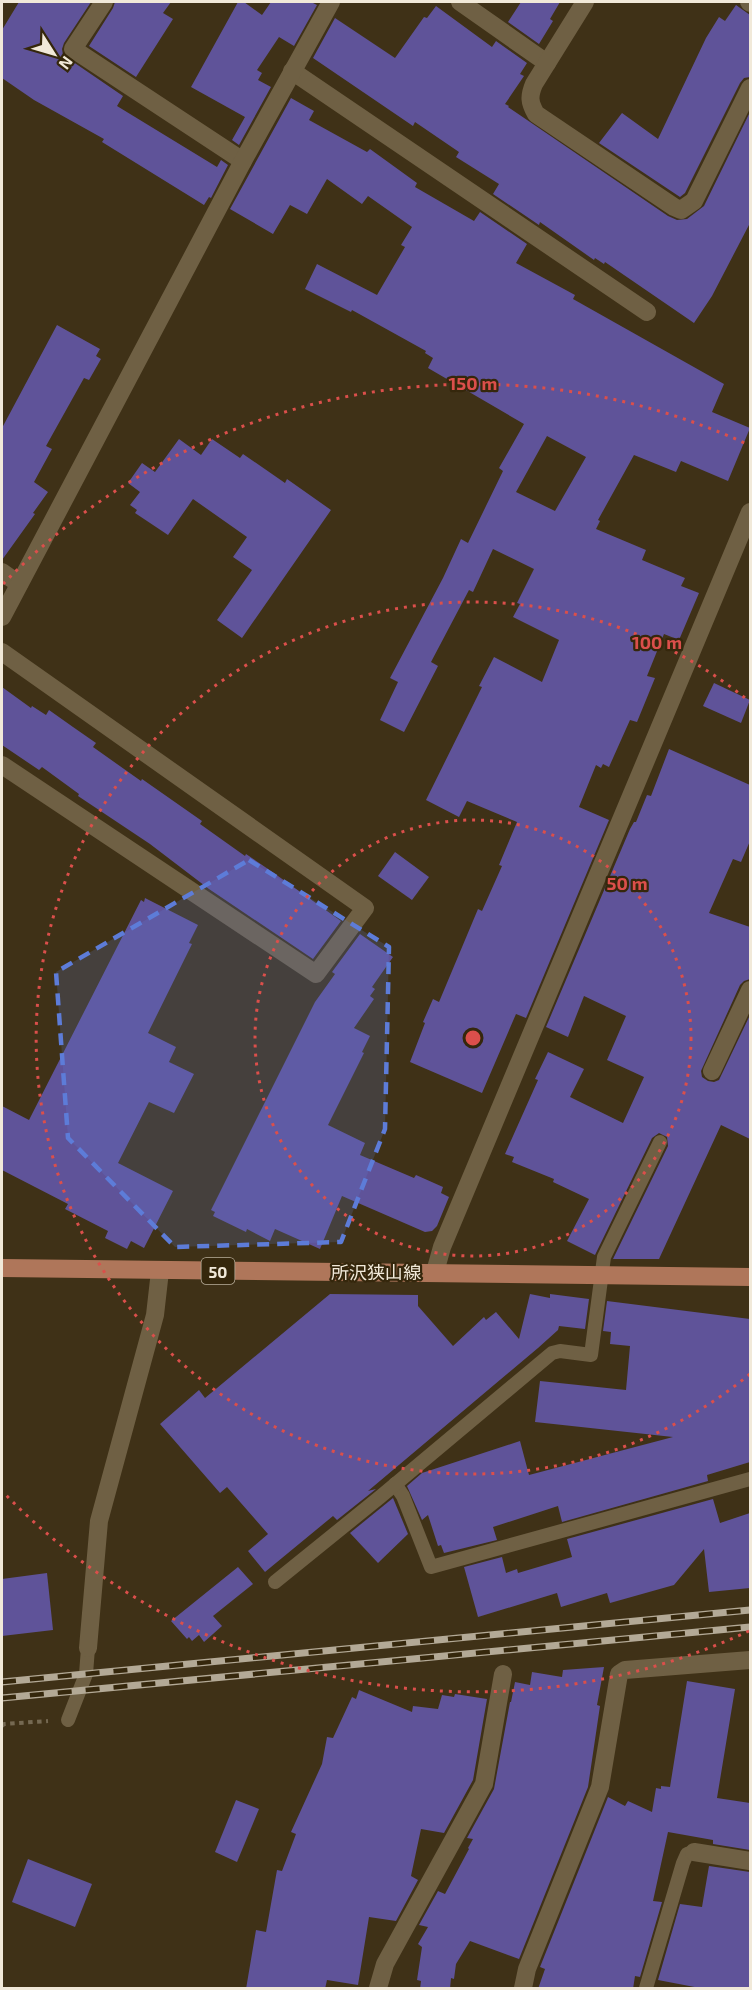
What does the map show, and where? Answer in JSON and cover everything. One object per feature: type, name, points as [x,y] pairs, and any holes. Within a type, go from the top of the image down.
[{"type":"main road","name":"所沢狭山線","points":[[2,1268],[750,1277]]},
{"type":"street","points":[[104,2],[73,49],[243,161]]},
{"type":"street","points":[[2,617],[243,161],[331,2]]},
{"type":"street","points":[[460,2],[547,63]]},
{"type":"street","points":[[585,2],[534,84],[529,96],[531,105],[536,114],[681,210],[694,201],[750,88]]},
{"type":"street","points":[[292,71],[647,312]]},
{"type":"street","points":[[435,1272],[442,1247],[750,512]]},
{"type":"street","points":[[2,572],[19,584]]},
{"type":"street","points":[[2,652],[365,908],[315,974],[2,765]]},
{"type":"street","points":[[712,1071],[750,990]]},
{"type":"street","points":[[88,1648],[99,1521],[155,1314],[160,1271]]},
{"type":"street","points":[[523,1989],[527,1969],[600,1787],[619,1674],[625,1670],[750,1660]]},
{"type":"street","points":[[378,1989],[385,1964],[484,1784],[503,1674]]},
{"type":"street","points":[[694,1852],[750,1861]]},
{"type":"lane","points":[[275,1582],[552,1353],[560,1351],[591,1356],[604,1257],[660,1142]]},
{"type":"lane","points":[[395,1484],[403,1496],[431,1567],[750,1479]]},
{"type":"lane","points":[[68,1720],[86,1674],[88,1648]]},
{"type":"lane","points":[[645,1989],[683,1863],[687,1854],[694,1852]]},
{"type":"path","points":[[2,1726],[68,1720]]},
{"type":"highlighted area","points":[[249,860],[389,947],[385,1129],[341,1242],[175,1247],[68,1138],[56,972]]},
{"type":"building","points":[[19,2],[91,2],[64,43],[63,55],[123,96],[117,106],[217,167],[221,160],[228,165],[211,198],[209,197],[204,205],[102,142],[104,139],[34,100],[2,78],[2,30]]},
{"type":"building","points":[[115,2],[171,2],[163,13],[173,19],[136,77],[89,46]]},
{"type":"building","points":[[238,2],[244,2],[262,15],[271,2],[311,2],[317,5],[294,46],[279,37],[257,70],[262,73],[258,80],[271,87],[239,145],[232,140],[245,117],[191,87]]},
{"type":"building","points":[[521,2],[560,2],[550,19],[553,21],[539,44],[508,22]]},
{"type":"building","points":[[736,5],[750,15],[750,77],[744,78],[740,83],[685,193],[680,197],[599,143],[622,113],[658,139],[706,38],[719,17],[725,21]]},
{"type":"building","points":[[436,6],[492,47],[496,41],[527,63],[520,74],[524,76],[505,104],[508,107],[677,220],[687,219],[704,206],[750,112],[750,223],[712,296],[694,323],[605,262],[604,264],[595,258],[594,260],[540,222],[539,225],[493,194],[499,184],[456,157],[459,152],[415,122],[413,126],[313,58],[335,18],[395,58],[424,17],[427,18]]},
{"type":"building","points":[[291,98],[314,111],[309,120],[367,152],[370,149],[417,183],[415,187],[474,221],[480,212],[527,244],[516,263],[575,295],[573,299],[724,384],[712,412],[750,428],[728,481],[681,461],[676,472],[634,455],[598,520],[600,521],[596,529],[646,550],[642,560],[685,578],[681,586],[699,593],[679,640],[664,634],[647,676],[655,678],[637,722],[630,720],[609,767],[603,764],[601,768],[596,765],[579,807],[609,820],[526,1018],[516,1014],[482,1093],[410,1062],[433,999],[439,1002],[478,909],[482,911],[502,866],[499,865],[517,822],[467,801],[459,817],[426,800],[482,687],[479,686],[494,657],[542,682],[559,640],[513,617],[520,604],[517,603],[534,569],[493,549],[473,592],[469,590],[431,662],[438,666],[404,732],[380,720],[398,682],[390,678],[461,539],[468,543],[503,471],[499,468],[524,424],[428,368],[433,358],[425,353],[426,351],[352,310],[351,312],[305,289],[317,264],[377,295],[405,247],[401,245],[412,227],[368,196],[362,204],[327,179],[307,214],[290,205],[273,234],[230,209]],"holes":[[[547,436],[586,457],[555,511],[516,492]]]},
{"type":"building","points":[[57,325],[100,349],[96,356],[101,359],[89,380],[84,378],[46,446],[52,449],[34,482],[48,492],[2,560],[2,428]]},
{"type":"building","points":[[179,439],[201,455],[212,439],[240,458],[243,454],[285,483],[287,479],[331,510],[242,638],[217,620],[252,570],[233,557],[247,537],[193,499],[168,535],[135,513],[137,510],[130,505],[140,492],[128,483],[142,463],[155,472]]},
{"type":"building","points":[[714,683],[750,700],[741,723],[703,706]]},
{"type":"building","points":[[2,687],[31,708],[32,706],[46,715],[49,710],[96,743],[93,747],[202,821],[200,824],[341,921],[313,959],[209,889],[150,844],[78,796],[79,794],[42,767],[39,770],[2,745]]},
{"type":"building","points":[[669,749],[750,785],[750,841],[741,862],[733,859],[709,913],[750,927],[750,979],[740,985],[701,1071],[702,1077],[708,1081],[719,1080],[750,1015],[750,1139],[721,1125],[659,1259],[613,1259],[668,1146],[667,1137],[659,1133],[652,1138],[595,1255],[567,1241],[589,1199],[553,1182],[554,1179],[512,1162],[514,1157],[505,1154],[548,1052],[584,1069],[570,1097],[623,1123],[644,1077],[607,1060],[626,1016],[584,996],[568,1037],[546,1027],[630,829],[636,822],[647,795],[651,796]]},
{"type":"building","points":[[395,852],[429,877],[412,900],[378,876]]},
{"type":"building","points":[[145,898],[198,925],[189,943],[192,944],[148,1033],[176,1047],[169,1062],[194,1074],[174,1113],[149,1102],[118,1163],[173,1191],[144,1248],[131,1241],[127,1249],[105,1238],[108,1231],[65,1209],[68,1204],[2,1170],[2,1106],[29,1120],[141,900],[144,902]]},
{"type":"building","points":[[360,934],[393,957],[372,987],[375,989],[370,996],[374,999],[354,1028],[370,1036],[362,1052],[364,1053],[328,1125],[365,1143],[360,1155],[414,1178],[416,1175],[443,1187],[441,1193],[449,1197],[437,1226],[432,1231],[425,1232],[342,1196],[320,1249],[275,1229],[270,1241],[213,1216],[215,1212],[211,1210],[315,1002],[335,974],[332,972]]},
{"type":"building","points":[[330,1294],[418,1295],[418,1306],[453,1346],[484,1317],[486,1320],[496,1312],[519,1339],[530,1294],[550,1298],[550,1294],[589,1299],[585,1329],[559,1326],[558,1330],[538,1348],[368,1491],[376,1489],[337,1520],[333,1516],[265,1572],[248,1551],[268,1534],[227,1487],[220,1493],[160,1424],[199,1390],[205,1398]]},
{"type":"building","points":[[607,1301],[750,1319],[750,1462],[707,1475],[708,1481],[562,1522],[558,1506],[493,1527],[497,1540],[444,1553],[441,1545],[438,1546],[428,1515],[422,1520],[407,1486],[422,1473],[520,1441],[529,1475],[673,1437],[535,1422],[540,1381],[626,1390],[630,1346],[610,1344],[611,1332],[603,1331]]},
{"type":"building","points":[[393,1498],[408,1534],[378,1563],[350,1533]]},
{"type":"building","points":[[713,1499],[720,1523],[750,1513],[750,1588],[709,1592],[704,1549],[674,1585],[610,1603],[607,1593],[561,1607],[557,1593],[478,1617],[464,1567],[502,1557],[506,1573],[517,1569],[518,1573],[572,1557],[567,1539]]},
{"type":"building","points":[[238,1567],[253,1584],[213,1616],[222,1626],[204,1642],[199,1635],[192,1641],[189,1637],[187,1639],[171,1621]]},
{"type":"building","points":[[47,1573],[53,1630],[2,1636],[2,1579]]},
{"type":"building","points":[[604,1667],[597,1705],[600,1706],[588,1787],[519,1959],[470,1941],[456,1964],[450,1989],[420,1989],[421,1981],[417,1980],[422,1947],[418,1944],[428,1927],[419,1925],[438,1891],[445,1894],[473,1839],[467,1838],[494,1789],[515,1682],[530,1685],[532,1672],[562,1677],[563,1670]]},
{"type":"building","points":[[687,1681],[735,1689],[717,1798],[750,1803],[750,1850],[713,1844],[713,1840],[668,1832],[653,1901],[662,1902],[640,1977],[635,1976],[633,1989],[538,1989],[545,1969],[540,1967],[608,1797],[625,1806],[628,1801],[652,1812],[656,1788],[670,1787]]},
{"type":"building","points":[[359,1690],[412,1712],[413,1706],[438,1709],[442,1695],[454,1697],[455,1694],[487,1699],[473,1780],[444,1833],[421,1829],[411,1876],[418,1880],[396,1921],[369,1917],[358,1985],[327,1980],[325,1989],[246,1989],[256,1930],[266,1932],[277,1870],[282,1871],[296,1834],[291,1832],[322,1764],[327,1737],[333,1738],[352,1697],[356,1699]]},
{"type":"building","points":[[236,1800],[259,1809],[237,1862],[215,1852]]},
{"type":"building","points":[[28,1859],[92,1884],[75,1927],[12,1902]]},
{"type":"building","points":[[709,1866],[750,1872],[750,1989],[705,1989],[658,1980],[680,1904],[702,1907]]},
{"type":"railway","points":[[2,1682],[750,1610]]},
{"type":"railway","points":[[2,1698],[750,1627]]}]
